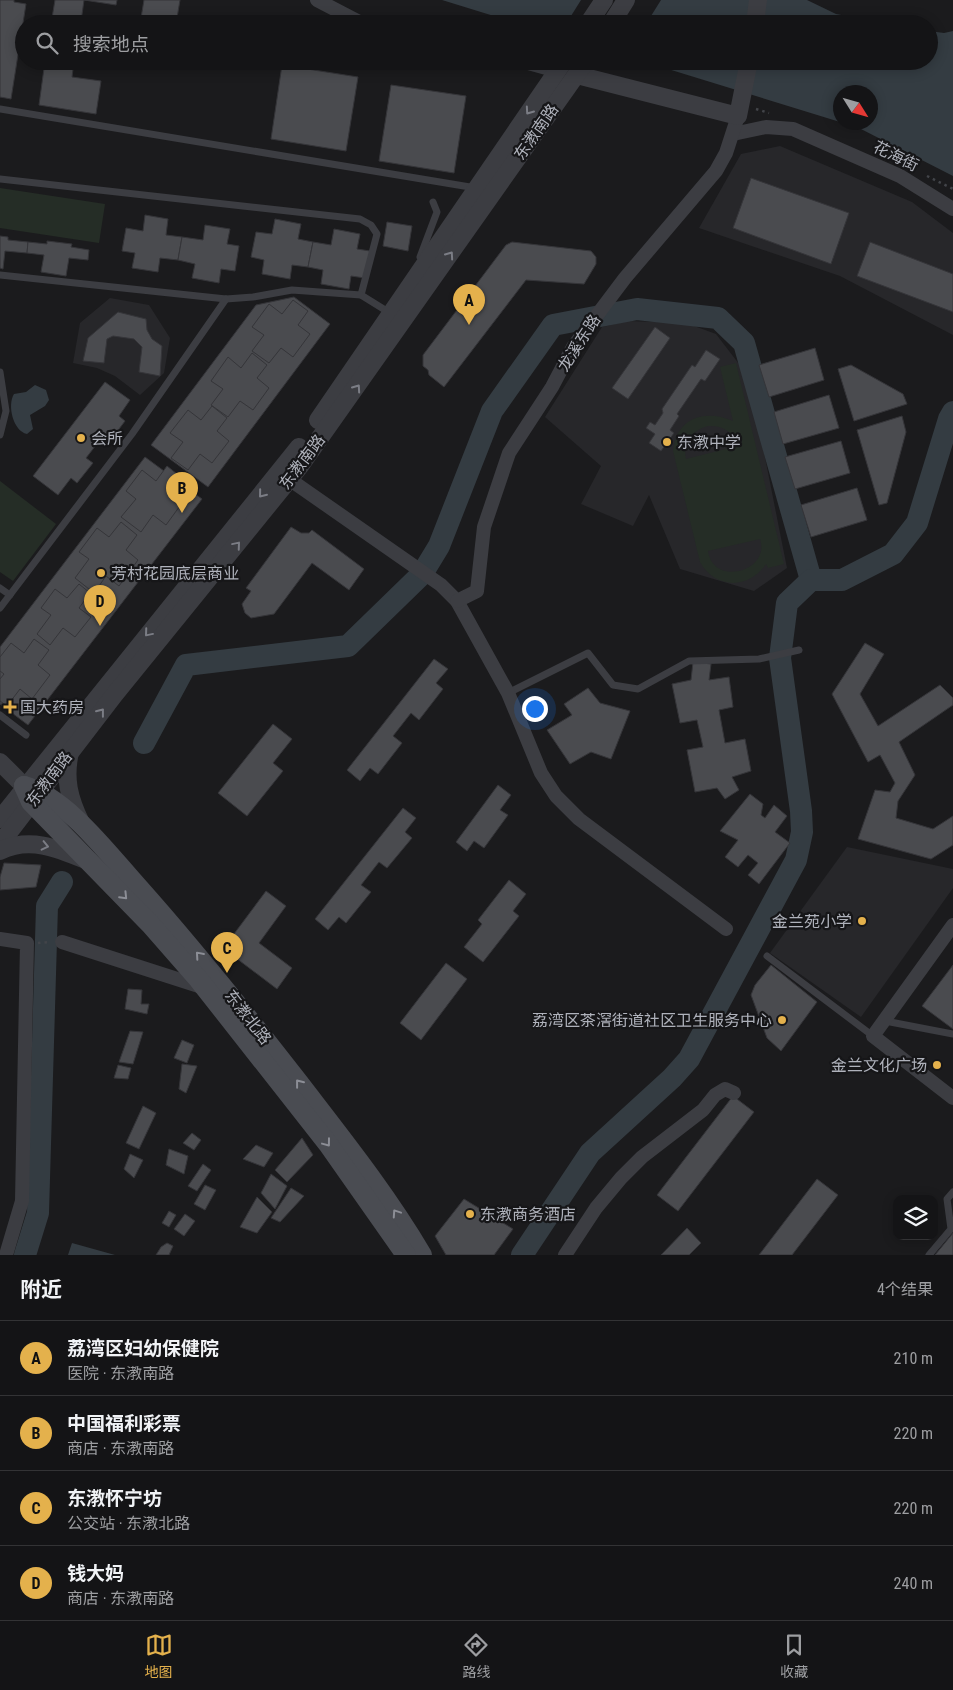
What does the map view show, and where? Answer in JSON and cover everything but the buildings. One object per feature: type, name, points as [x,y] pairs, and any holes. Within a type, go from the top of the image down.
[{"type":"main road","name":"东漖北路","points":[[32,793],[85,830],[179,933],[226,988],[362,1165],[397,1214],[422,1255]]},
{"type":"main road","name":"东漖北路","points":[[32,793],[90,862],[150,924],[206,988],[338,1158],[406,1255]]},
{"type":"street","points":[[317,0],[346,15]]},
{"type":"street","points":[[594,15],[604,0]]},
{"type":"street","points":[[617,15],[626,0]]},
{"type":"street","points":[[756,15],[758,0]]},
{"type":"street","name":"东漖南路","points":[[0,844],[32,793],[289,459],[339,391],[557,70]]},
{"type":"street","name":"东漖南路","points":[[0,819],[32,793],[71,750],[289,480],[352,394],[580,70]]},
{"type":"street","points":[[594,70],[740,108],[746,70]]},
{"type":"street","name":"龙溪东路","points":[[457,601],[477,591],[484,527],[508,453],[552,387],[573,346],[625,278],[716,171],[734,134],[740,108]]},
{"type":"street","name":"花海街","points":[[734,134],[766,127],[793,129],[900,176],[953,209]]},
{"type":"street","points":[[289,480],[396,556],[441,585],[457,601],[508,693],[542,773],[556,796],[579,819],[726,929]]},
{"type":"street","points":[[71,750],[67,784],[71,802],[85,830]]},
{"type":"street","name":"东漖北路","points":[[0,762],[32,793]]},
{"type":"street","points":[[0,851],[21,844],[34,844],[54,848],[90,862]]},
{"type":"street","points":[[953,925],[949,941],[873,1036],[953,1098]]},
{"type":"street","points":[[0,939],[27,943],[22,1201],[6,1255]]},
{"type":"street","points":[[62,942],[206,988]]},
{"type":"street","points":[[565,1255],[596,1208],[642,1157],[703,1110],[715,1095],[725,1090],[734,1093]]},
{"type":"lane","points":[[0,109],[476,188]]},
{"type":"lane","points":[[0,179],[360,219],[371,225],[377,234],[360,294]]},
{"type":"lane","points":[[427,262],[420,257],[436,212],[433,202]]},
{"type":"lane","points":[[0,275],[226,298],[253,297],[292,290],[360,294],[390,314]]},
{"type":"lane","points":[[0,608],[132,434],[226,298]]},
{"type":"lane","points":[[0,372],[6,411],[0,436]]},
{"type":"lane","points":[[0,588],[10,595]]},
{"type":"lane","points":[[508,693],[588,653],[613,685],[638,689],[689,661],[759,659],[798,650]]},
{"type":"lane","points":[[0,715],[26,735]]},
{"type":"lane","points":[[767,956],[873,1036]]},
{"type":"lane","points":[[885,1020],[953,1034]]},
{"type":"lane","points":[[929,1255],[951,1229],[947,1200],[953,1192]]},
{"type":"path","points":[[27,943],[62,942]]},
{"type":"shaded area","points":[[442,0],[807,0],[841,15],[491,15]]},
{"type":"shaded area","points":[[953,31],[953,176],[863,130],[878,130],[878,85],[833,85],[833,120],[671,70],[938,70],[938,32]]},
{"type":"shaded area","points":[[780,146],[912,202],[953,233],[953,335],[840,276],[699,228],[741,154]]},
{"type":"shaded area","points":[[0,188],[105,204],[99,243],[0,228]]},
{"type":"shaded area","points":[[110,298],[149,305],[170,338],[164,373],[140,395],[115,376],[97,368],[73,363],[80,323]]},
{"type":"shaded area","name":"东漖中学","points":[[628,321],[686,323],[716,334],[749,377],[787,568],[754,591],[680,569],[649,495],[633,526],[581,504],[601,466],[545,417],[602,327]]},
{"type":"shaded area","points":[[736,363],[784,564],[768,568],[766,564],[751,578],[742,582],[732,583],[714,577],[706,571],[700,562],[673,451],[680,430],[686,423],[694,419],[712,416],[723,417],[733,421],[720,367]],"holes":[[[708,426],[727,430],[734,437],[738,446],[686,459],[685,453],[690,438],[697,431]],[[760,539],[761,550],[757,560],[750,567],[740,571],[730,572],[720,569],[712,562],[708,551]]]},
{"type":"shaded area","points":[[35,385],[46,390],[49,400],[45,406],[30,415],[33,429],[27,434],[22,432],[15,423],[11,404],[14,394],[26,392]]},
{"type":"shaded area","points":[[0,481],[56,524],[13,581],[0,572]]},
{"type":"shaded area","name":"金兰苑小学","points":[[847,847],[953,869],[953,888],[861,1017],[770,953]]},
{"type":"shaded area","points":[[72,1243],[115,1255],[68,1255]]},
{"type":"pier","points":[[581,0],[661,0],[652,15],[572,15]]},
{"type":"waterway","points":[[144,743],[186,665],[348,646],[422,574],[439,546],[492,411],[553,325],[637,309],[718,318],[744,343],[811,580]]},
{"type":"waterway","points":[[522,1255],[590,1153],[672,1078],[689,1059],[796,860],[802,832],[801,811],[780,658],[787,603],[811,580],[842,580],[893,554],[917,523],[949,419],[953,412]]},
{"type":"waterway","points":[[25,1255],[38,1213],[47,906],[62,882]]},
{"type":"place","name":"荔湾区妇幼保健院","points":[[469,325]]},
{"type":"place","name":"会所","points":[[81,438]]},
{"type":"place","name":"东漖中学","points":[[667,442]]},
{"type":"place","name":"中国福利彩票","points":[[182,513]]},
{"type":"place","name":"芳村花园底层商业","points":[[101,573]]},
{"type":"place","name":"钱大妈","points":[[100,626]]},
{"type":"place","name":"国大药房","points":[[10,707]]},
{"type":"place","name":"金兰苑小学","points":[[862,921]]},
{"type":"place","name":"东漖怀宁坊","points":[[227,973]]},
{"type":"place","name":"荔湾区茶滘街道社区卫生服务中心","points":[[782,1020]]},
{"type":"place","name":"金兰文化广场","points":[[937,1065]]},
{"type":"place","name":"东漖商务酒店","points":[[470,1214]]}]
